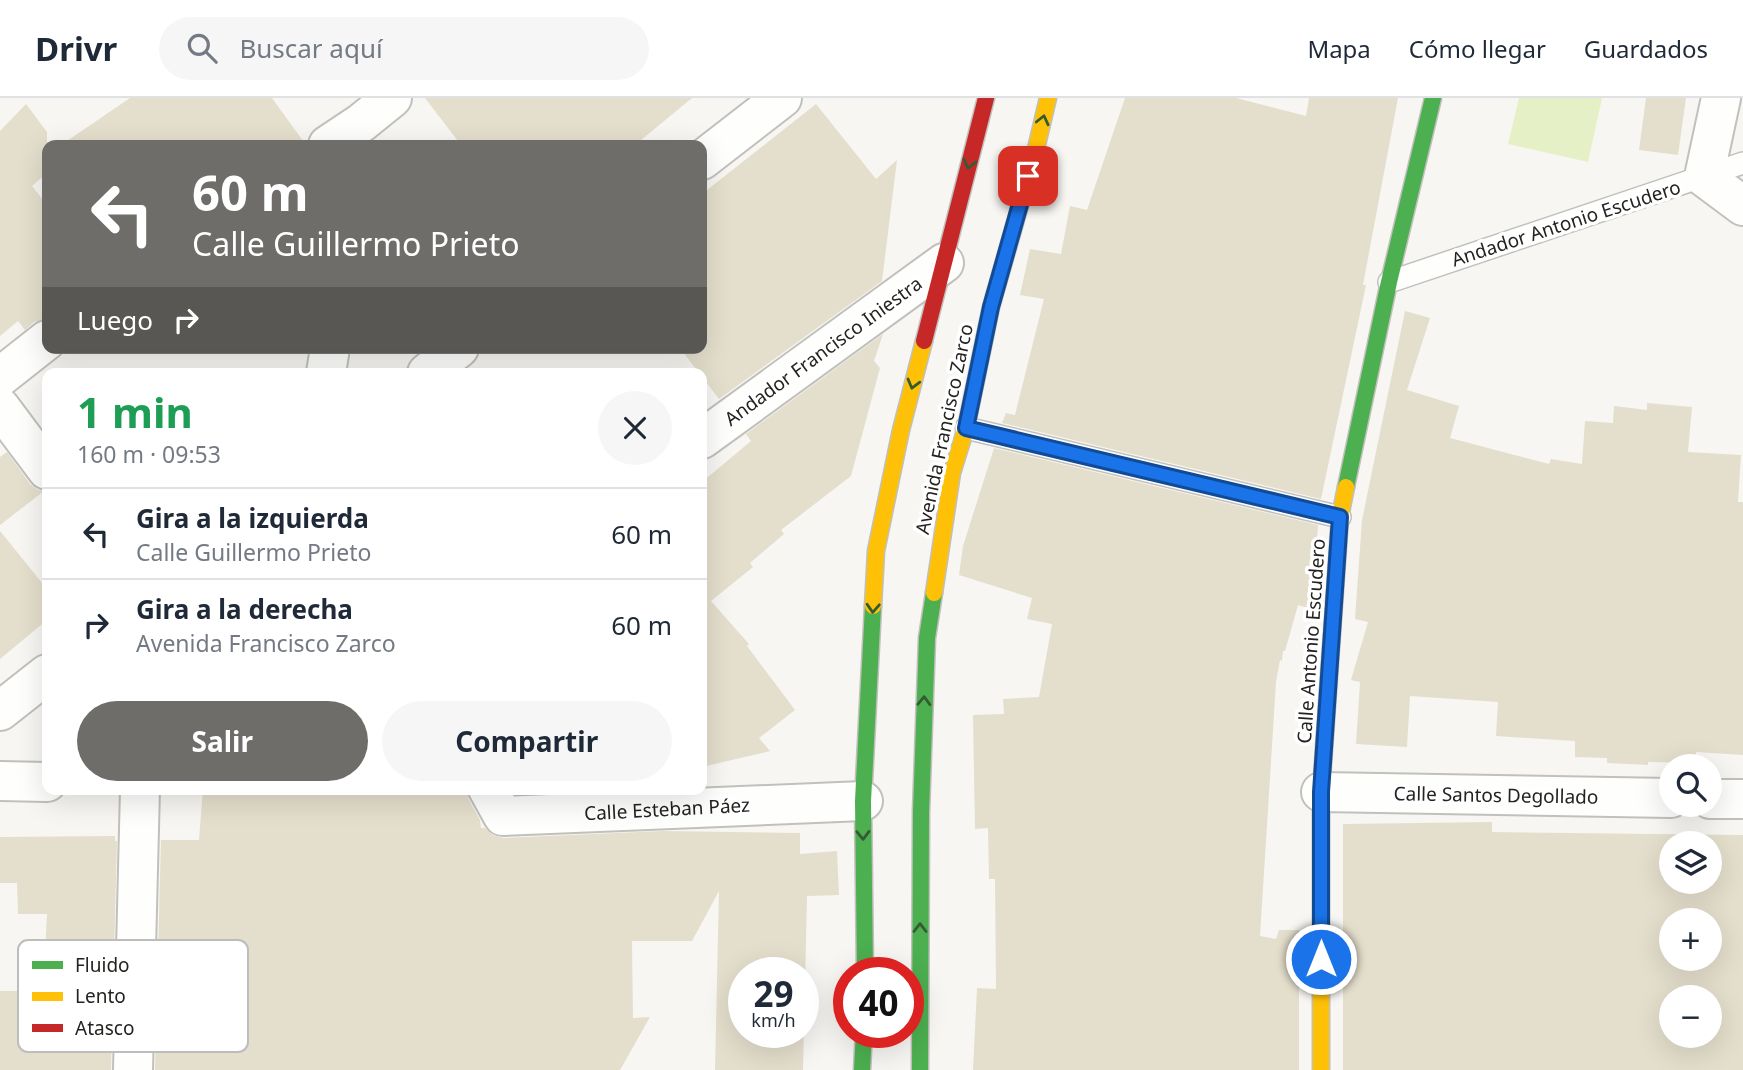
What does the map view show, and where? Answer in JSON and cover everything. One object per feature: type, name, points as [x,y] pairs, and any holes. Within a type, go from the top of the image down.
[{"type":"street","points":[[335,140],[392,98]]},
{"type":"street","points":[[707,156],[782,98]]},
{"type":"street","name":"Avenida Francisco Zarco","points":[[865,957],[863,801],[876,551],[901,430],[986,98]]},
{"type":"street","name":"Avenida Francisco Zarco","points":[[920,1070],[921,812],[927,638],[952,472],[966,428],[991,307],[1048,98]]},
{"type":"street","name":"Calle Antonio Escudero","points":[[1321,1070],[1321,792],[1340,517],[1389,282],[1433,98]]},
{"type":"street","points":[[1721,98],[1704,177],[1743,206]]},
{"type":"street","name":"Andador Francisco Iniestra","points":[[707,435],[944,263]]},
{"type":"street","points":[[0,377],[42,344]]},
{"type":"street","points":[[433,368],[451,354]]},
{"type":"street","points":[[0,407],[42,463]]},
{"type":"street","points":[[0,711],[42,678]]},
{"type":"street","points":[[0,781],[42,782]]},
{"type":"street","name":"Calle Santos Degollado","points":[[1321,792],[1659,798]]},
{"type":"street","points":[[136,940],[140,795]]},
{"type":"street","name":"Calle Esteban Páez","points":[[491,795],[503,816],[863,801]]},
{"type":"street","points":[[1722,799],[1743,799]]},
{"type":"street","points":[[862,1070],[863,1048]]},
{"type":"street","points":[[133,1052],[133,1070]]},
{"type":"lane","name":"Andador Antonio Escudero","points":[[1389,282],[1743,163]]},
{"type":"lane","points":[[966,428],[1340,517]]},
{"type":"green space","points":[[1519,98],[1602,98],[1588,162],[1508,144]]},
{"type":"building","points":[[130,98],[272,98],[302,140],[68,140]]},
{"type":"building","points":[[425,98],[692,98],[641,140],[457,140]]},
{"type":"building","points":[[1125,98],[1236,98],[1306,116],[1309,98],[1398,98],[1363,285],[1366,285],[1321,499],[1002,423],[1006,413],[1015,415],[1044,299],[1020,295],[1030,249],[1061,254],[1070,206],[1087,210]]},
{"type":"building","points":[[1646,98],[1686,98],[1678,155],[1639,150]]},
{"type":"building","points":[[26,104],[47,132],[47,140],[42,140],[42,177],[32,186],[42,199],[42,320],[34,322],[25,330],[18,321],[0,336],[0,131]]},
{"type":"building","points":[[816,104],[876,179],[897,160],[882,281],[719,399],[707,383],[707,368],[695,368],[685,354],[707,354],[707,190]]},
{"type":"building","points":[[1405,311],[1430,318],[1407,390],[1459,406],[1450,438],[1549,464],[1551,459],[1582,464],[1585,421],[1613,423],[1614,406],[1647,410],[1647,403],[1692,407],[1688,452],[1741,455],[1738,502],[1743,502],[1743,755],[1696,752],[1659,754],[1659,762],[1648,762],[1648,765],[1607,763],[1607,758],[1575,757],[1575,741],[1496,736],[1498,702],[1410,696],[1407,747],[1356,744],[1360,682],[1351,680],[1368,622],[1355,619],[1362,520]]},
{"type":"building","points":[[883,334],[874,361],[880,368],[851,476],[781,530],[784,534],[750,563],[753,567],[711,601],[749,644],[747,646],[795,710],[759,738],[770,751],[707,766],[707,478],[751,441],[746,434]]},
{"type":"building","points":[[994,448],[1318,525],[1312,609],[1298,605],[1282,661],[1280,660],[1276,682],[1260,936],[1276,939],[1279,930],[1299,930],[1299,1070],[973,1070],[977,988],[996,989],[995,879],[989,879],[988,828],[975,829],[973,715],[1004,714],[1003,699],[1039,697],[1052,624],[1027,619],[1032,598],[959,575],[963,546]]},
{"type":"building","points":[[7,452],[30,484],[42,493],[0,525],[0,457]]},
{"type":"building","points":[[0,531],[42,583],[42,624],[0,659]]},
{"type":"building","points":[[203,795],[468,795],[481,828],[503,838],[662,831],[800,833],[800,854],[837,851],[839,895],[807,896],[806,957],[728,957],[728,1048],[804,1048],[803,1070],[715,1070],[719,891],[692,941],[632,941],[633,1018],[650,1017],[620,1070],[155,1070],[155,1052],[248,1052],[248,940],[158,940],[161,840],[199,840]]},
{"type":"building","points":[[1492,822],[1492,832],[1659,834],[1659,894],[1722,894],[1722,835],[1743,835],[1743,1070],[1343,1070],[1343,824]]},
{"type":"building","points":[[115,836],[114,940],[46,940],[47,914],[18,914],[17,883],[0,883],[0,837]]},
{"type":"building","points":[[0,991],[18,991],[18,1052],[111,1052],[111,1070],[0,1070]]},
{"type":"traffic: fast","points":[[1346,487],[1389,282],[1433,98]]},
{"type":"traffic: fast","points":[[920,1070],[921,812],[927,638],[934,593]]},
{"type":"traffic: fast","points":[[865,957],[863,801],[873,606]]},
{"type":"traffic: fast","points":[[862,1070],[863,1048]]},
{"type":"traffic: slow","points":[[934,593],[952,473],[966,428],[991,307],[1048,98]]},
{"type":"traffic: slow","points":[[873,606],[876,551],[901,430],[924,341]]},
{"type":"traffic: slow","points":[[1321,1070],[1321,792],[1340,517],[1346,487]]},
{"type":"traffic: jam","points":[[924,341],[986,98]]},
{"type":"route","points":[[1028,176],[991,307],[966,428],[1340,517],[1321,792],[1321,959]]}]
